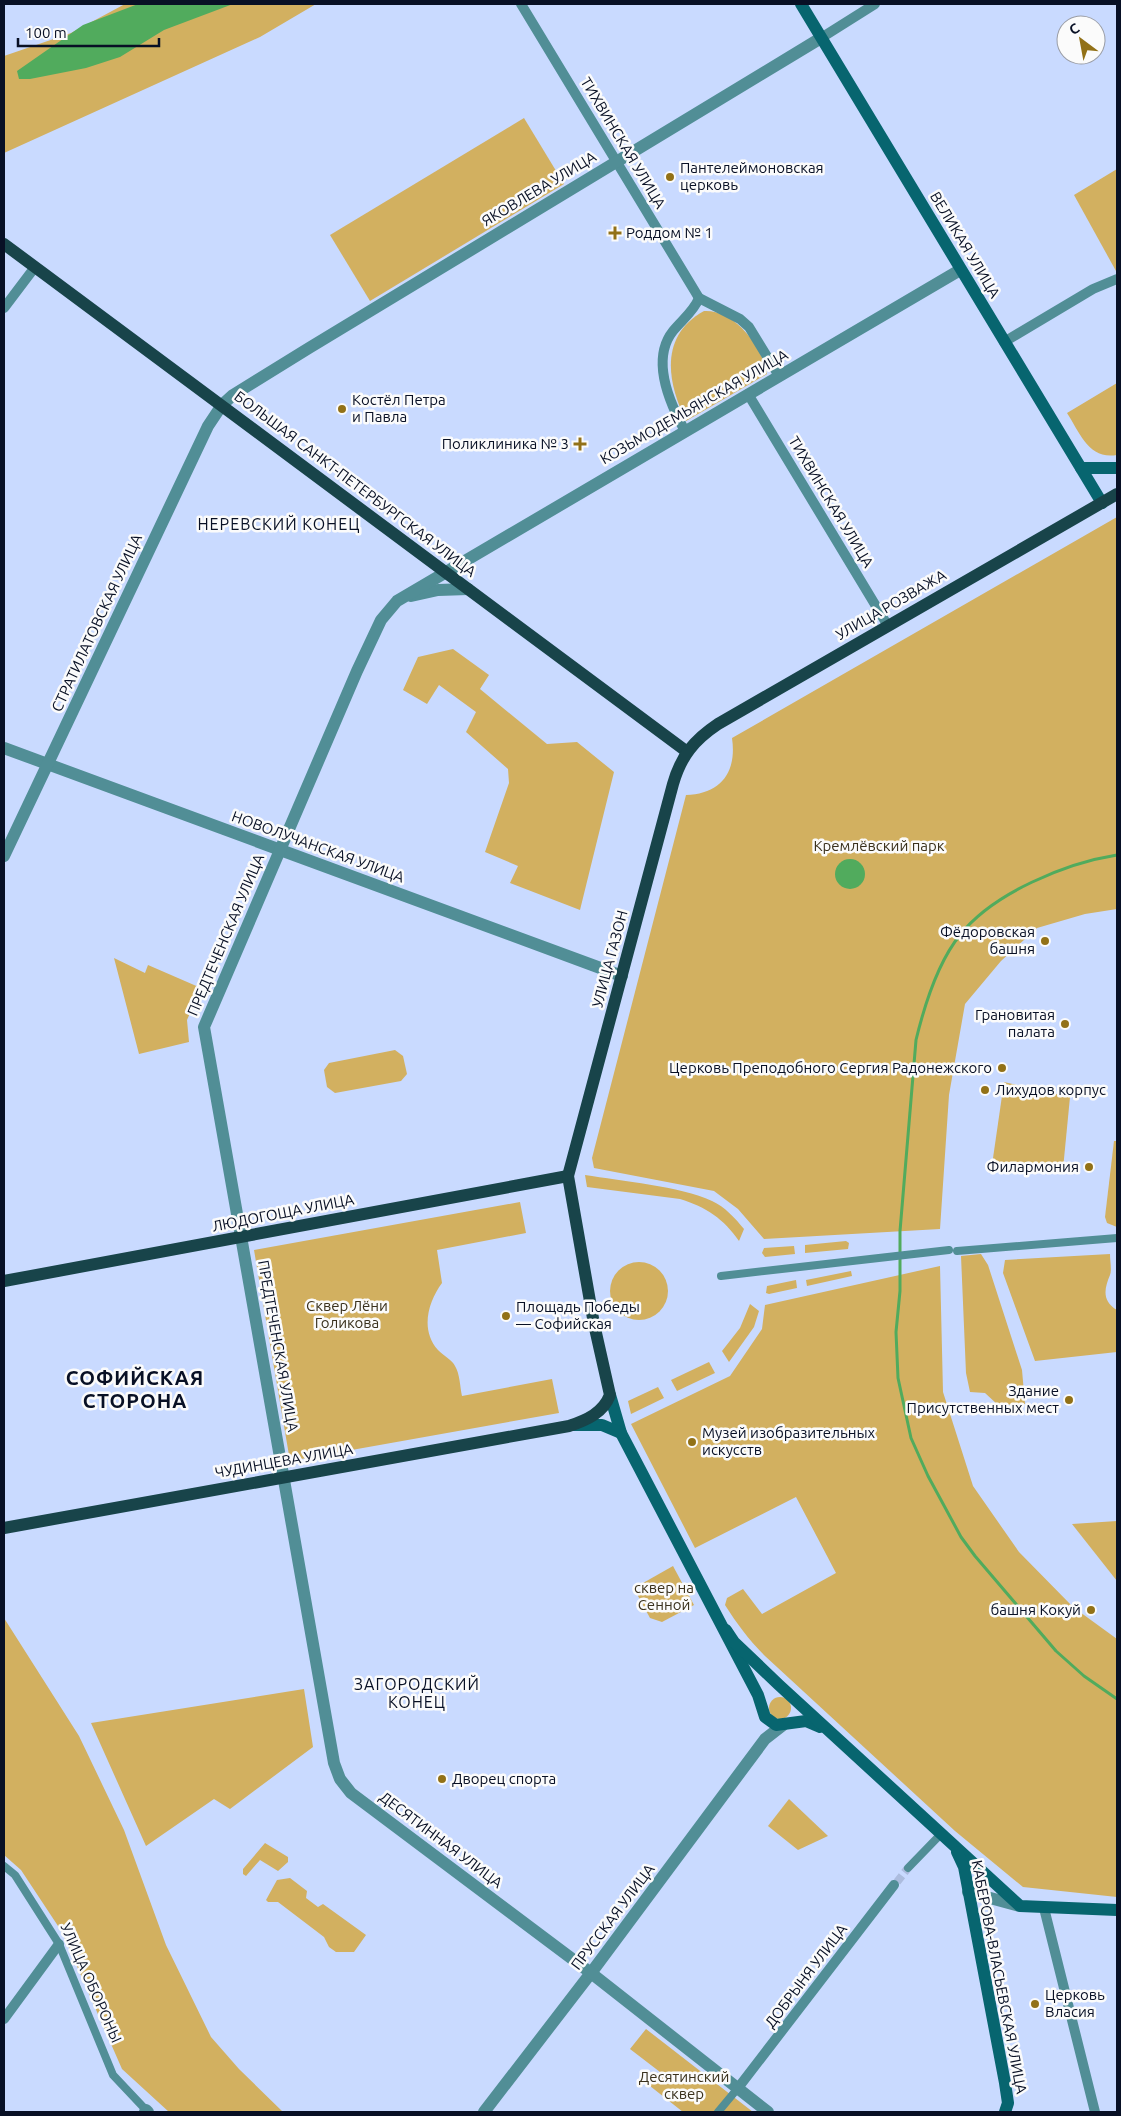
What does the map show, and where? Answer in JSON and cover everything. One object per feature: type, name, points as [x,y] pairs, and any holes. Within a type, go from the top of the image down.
[{"type":"main road","name":"ВЕЛИКАЯ УЛИЦА","points":[[801,4],[960,270],[1102,502]]},
{"type":"main road","name":"БОЛЬШАЯ САНКТ-ПЕТЕРБУРГСКАЯ УЛИЦА","points":[[4,244],[686,752]]},
{"type":"main road","points":[[1080,468],[1117,468]]},
{"type":"main road","name":"УЛИЦА РОЗВАЖА","points":[[686,752],[700,737],[718,724],[1117,494]]},
{"type":"main road","name":"УЛИЦА ГАЗОН","points":[[568,1176],[677,770],[686,752]]},
{"type":"main road","points":[[568,1176],[594,1324],[610,1395],[621,1433],[726,1630],[758,1695],[764,1714],[776,1725],[806,1721],[830,1733]]},
{"type":"main road","name":"ЛЮДОГОЩА УЛИЦА","points":[[4,1281],[568,1176]]},
{"type":"main road","name":"ЧУДИНЦЕВА УЛИЦА","points":[[569,1426],[599,1412],[610,1395]]},
{"type":"main road","name":"ЧУДИНЦЕВА УЛИЦА","points":[[4,1528],[569,1426],[602,1425],[621,1433]]},
{"type":"main road","points":[[726,1630],[734,1642],[830,1733],[1020,1906],[1117,1910]]},
{"type":"main road","points":[[764,1714],[766,1698],[770,1693],[784,1690],[792,1696],[797,1712],[786,1724]]},
{"type":"main road","name":"КАБЕРОВА-ВЛАСЬЕВСКАЯ УЛИЦА","points":[[955,1848],[964,1867],[1008,2109]]},
{"type":"street","name":"ТИХВИНСКАЯ УЛИЦА","points":[[521,4],[699,298]]},
{"type":"street","name":"ЯКОВЛЕВА УЛИЦА","points":[[222,405],[233,395],[309,348],[875,4]]},
{"type":"street","points":[[4,308],[35,267]]},
{"type":"street","name":"КОЗЬМОДЕМЬЯНСКАЯ УЛИЦА","points":[[444,572],[960,270]]},
{"type":"street","points":[[1004,342],[1093,289],[1117,279]]},
{"type":"street","points":[[685,431],[672,407],[667,390],[663,360],[671,333],[694,308],[699,298],[740,318],[757,338],[779,376]]},
{"type":"street","name":"ТИХВИНСКАЯ УЛИЦА","points":[[748,394],[888,626]]},
{"type":"street","name":"СТРАТИЛАТОВСКАЯ УЛИЦА","points":[[4,856],[208,426],[222,405]]},
{"type":"street","name":"ПРЕДТЕЧЕНСКАЯ УЛИЦА","points":[[285,1477],[204,1027],[377,629],[397,601],[444,572]]},
{"type":"street","points":[[397,601],[438,590],[468,589]]},
{"type":"street","name":"НОВОЛУЧАНСКАЯ УЛИЦА","points":[[4,748],[622,976]]},
{"type":"street","points":[[721,1276],[926,1252],[1117,1238]]},
{"type":"street","name":"ДЕСЯТИННАЯ УЛИЦА","points":[[285,1477],[334,1763],[340,1778],[351,1793],[591,1973],[768,2112]]},
{"type":"street","points":[[764,1714],[767,1732],[765,1738]]},
{"type":"street","name":"ПРУССКАЯ УЛИЦА","points":[[484,2112],[591,1973],[765,1738],[786,1724]]},
{"type":"street","points":[[908,1868],[940,1835]]},
{"type":"street","name":"УЛИЦА ОБОРОНЫ","points":[[4,1866],[15,1875],[59,1944],[114,2075],[146,2112]]},
{"type":"street","name":"ДОБРЫНЯ УЛИЦА","points":[[738,2088],[896,1884]]},
{"type":"street","points":[[968,1892],[1020,1906]]},
{"type":"street","points":[[1044,1908],[1095,2112]]},
{"type":"street","points":[[4,2018],[59,1944]]},
{"type":"street","points":[[718,2112],[738,2088]]},
{"type":"green space","points":[[125,4],[316,4],[260,37],[4,153],[4,56],[71,33]]},
{"type":"green space","points":[[524,118],[564,184],[370,301],[330,235]]},
{"type":"green space","points":[[1117,169],[1117,271],[1116,271],[1074,195]]},
{"type":"green space","points":[[704,311],[726,316],[745,332],[760,352],[767,374],[686,421],[674,391],[671,361],[680,333],[690,321]]},
{"type":"green space","points":[[1117,383],[1117,455],[1107,455],[1092,449],[1086,443],[1067,413]]},
{"type":"green space","name":"Кремлёвский парк","points":[[1117,517],[1117,909],[1085,914],[1037,928],[1001,961],[965,1004],[949,1095],[940,1229],[764,1239],[738,1209],[714,1191],[594,1168],[592,1158],[686,795],[698,794],[709,790],[724,779],[732,761],[732,738]]},
{"type":"green space","points":[[453,649],[489,675],[480,689],[547,744],[577,742],[614,772],[580,910],[510,883],[518,866],[485,852],[509,783],[508,769],[466,732],[476,712],[439,685],[427,704],[403,690],[418,657]]},
{"type":"green space","points":[[114,958],[145,973],[148,965],[201,988],[187,1020],[189,1042],[139,1054]]},
{"type":"green space","points":[[395,1050],[403,1056],[407,1074],[401,1081],[335,1093],[327,1087],[324,1070],[329,1063]]},
{"type":"green space","points":[[1004,1082],[1070,1097],[1063,1169],[992,1165]]},
{"type":"green space","points":[[1114,1141],[1117,1141],[1117,1227],[1107,1223],[1105,1217]]},
{"type":"green space","points":[[585,1175],[684,1191],[699,1196],[721,1206],[744,1229],[739,1241],[721,1220],[698,1206],[680,1199],[587,1187]]},
{"type":"green space","name":"Сквер Лёни Голикова","points":[[520,1202],[526,1233],[437,1250],[442,1283],[430,1307],[428,1316],[429,1334],[438,1350],[457,1369],[462,1396],[552,1379],[559,1413],[290,1461],[254,1250]]},
{"type":"green space","points":[[846,1241],[849,1243],[848,1249],[805,1253],[805,1245]]},
{"type":"green space","points":[[794,1246],[795,1254],[765,1257],[762,1253],[764,1248]]},
{"type":"green space","points":[[981,1254],[988,1265],[1022,1370],[1025,1404],[998,1405],[985,1393],[970,1392],[966,1373],[961,1256]]},
{"type":"green space","points":[[1110,1254],[1111,1271],[1106,1285],[1106,1294],[1109,1303],[1117,1310],[1117,1352],[1035,1361],[1003,1273],[1005,1260]]},
{"type":"green space","points":[[639,1262],[655,1267],[663,1275],[668,1291],[663,1307],[655,1315],[639,1320],[623,1315],[615,1307],[610,1291],[615,1275],[623,1267]]},
{"type":"green space","points":[[940,1266],[943,1392],[973,1486],[1019,1552],[1073,1607],[1117,1639],[1117,1897],[1023,1887],[955,1831],[765,1656],[748,1638],[725,1605],[727,1598],[743,1589],[762,1614],[836,1573],[796,1497],[695,1548],[631,1424],[730,1376],[762,1329],[765,1305]]},
{"type":"green space","points":[[851,1271],[852,1276],[807,1286],[806,1280]]},
{"type":"green space","points":[[796,1280],[797,1288],[766,1293],[767,1286]]},
{"type":"green space","points":[[750,1304],[759,1311],[754,1327],[729,1362],[722,1351],[740,1328]]},
{"type":"green space","points":[[709,1362],[715,1373],[677,1391],[671,1380]]},
{"type":"green space","points":[[658,1387],[664,1398],[631,1414],[628,1401]]},
{"type":"green space","points":[[1117,1521],[1117,1581],[1072,1524]]},
{"type":"green space","name":"сквер на Сенной","points":[[673,1566],[694,1605],[662,1622],[650,1618],[638,1596],[643,1583]]},
{"type":"green space","points":[[4,1618],[79,1736],[124,1830],[166,1945],[211,2037],[239,2069],[283,2112],[169,2112],[122,2069],[62,1932],[21,1870],[4,1855]]},
{"type":"green space","points":[[304,1689],[313,1747],[230,1809],[214,1799],[146,1846],[91,1723]]},
{"type":"green space","points":[[776,1697],[784,1697],[791,1704],[791,1712],[784,1719],[776,1719],[769,1712],[769,1704]]},
{"type":"green space","points":[[789,1799],[828,1836],[798,1850],[768,1826]]},
{"type":"green space","points":[[265,1843],[288,1857],[288,1862],[278,1871],[260,1860],[246,1876],[243,1874],[243,1869]]},
{"type":"green space","points":[[290,1878],[307,1891],[306,1898],[318,1907],[323,1904],[366,1935],[354,1952],[336,1952],[329,1947],[324,1937],[278,1902],[268,1902],[266,1900],[277,1880]]},
{"type":"green space","name":"Десятинский сквер","points":[[646,2029],[753,2112],[683,2112],[650,2086],[660,2072],[630,2049]]},
{"type":"shaded area","points":[[138,4],[233,4],[164,30],[120,57],[86,68],[30,79],[19,79],[17,71],[83,25]]},
{"type":"shaded area","points":[[850,859],[861,863],[865,874],[861,885],[850,889],[839,885],[835,874],[839,863]]},
{"type":"waterway","points":[[1117,855],[1076,865],[1032,882],[1011,893],[974,920],[960,935],[945,958],[923,1013],[916,1040],[900,1231],[900,1291],[896,1332],[898,1378],[911,1438],[928,1476],[961,1537],[1056,1651],[1084,1676],[1117,1699]]},
{"type":"tunnel","points":[[897,1882],[908,1868]]},
{"type":"place","name":"Пантелеймоновская церковь","points":[[670,177]]},
{"type":"place","name":"Роддом № 1","points":[[615,233]]},
{"type":"place","name":"Костёл Петра и Павла","points":[[342,409]]},
{"type":"place","name":"Поликлиника № 3","points":[[580,444]]},
{"type":"place","name":"Фёдоровская башня","points":[[1045,941]]},
{"type":"place","name":"Грановитая палата","points":[[1065,1024]]},
{"type":"place","name":"Церковь Преподобного Сергия Радонежского","points":[[1002,1068]]},
{"type":"place","name":"Лихудов корпус","points":[[985,1090]]},
{"type":"place","name":"Филармония","points":[[1089,1167]]},
{"type":"place","name":"Площадь Победы — Софийская","points":[[506,1316]]},
{"type":"place","name":"Здание Присутственных мест","points":[[1069,1400]]},
{"type":"place","name":"Музей изобразительных искусств","points":[[692,1442]]},
{"type":"place","name":"башня Кокуй","points":[[1091,1610]]},
{"type":"place","name":"Дворец спорта","points":[[442,1779]]},
{"type":"place","name":"Церковь Власия","points":[[1035,2004]]},
{"type":"district","name":"НЕРЕВСКИЙ КОНЕЦ","points":[[279,524]]},
{"type":"district","name":"СОФИЙСКАЯ СТОРОНА","points":[[135,1390]]},
{"type":"district","name":"ЗАГОРОДСКИЙ КОНЕЦ","points":[[417,1693]]}]
